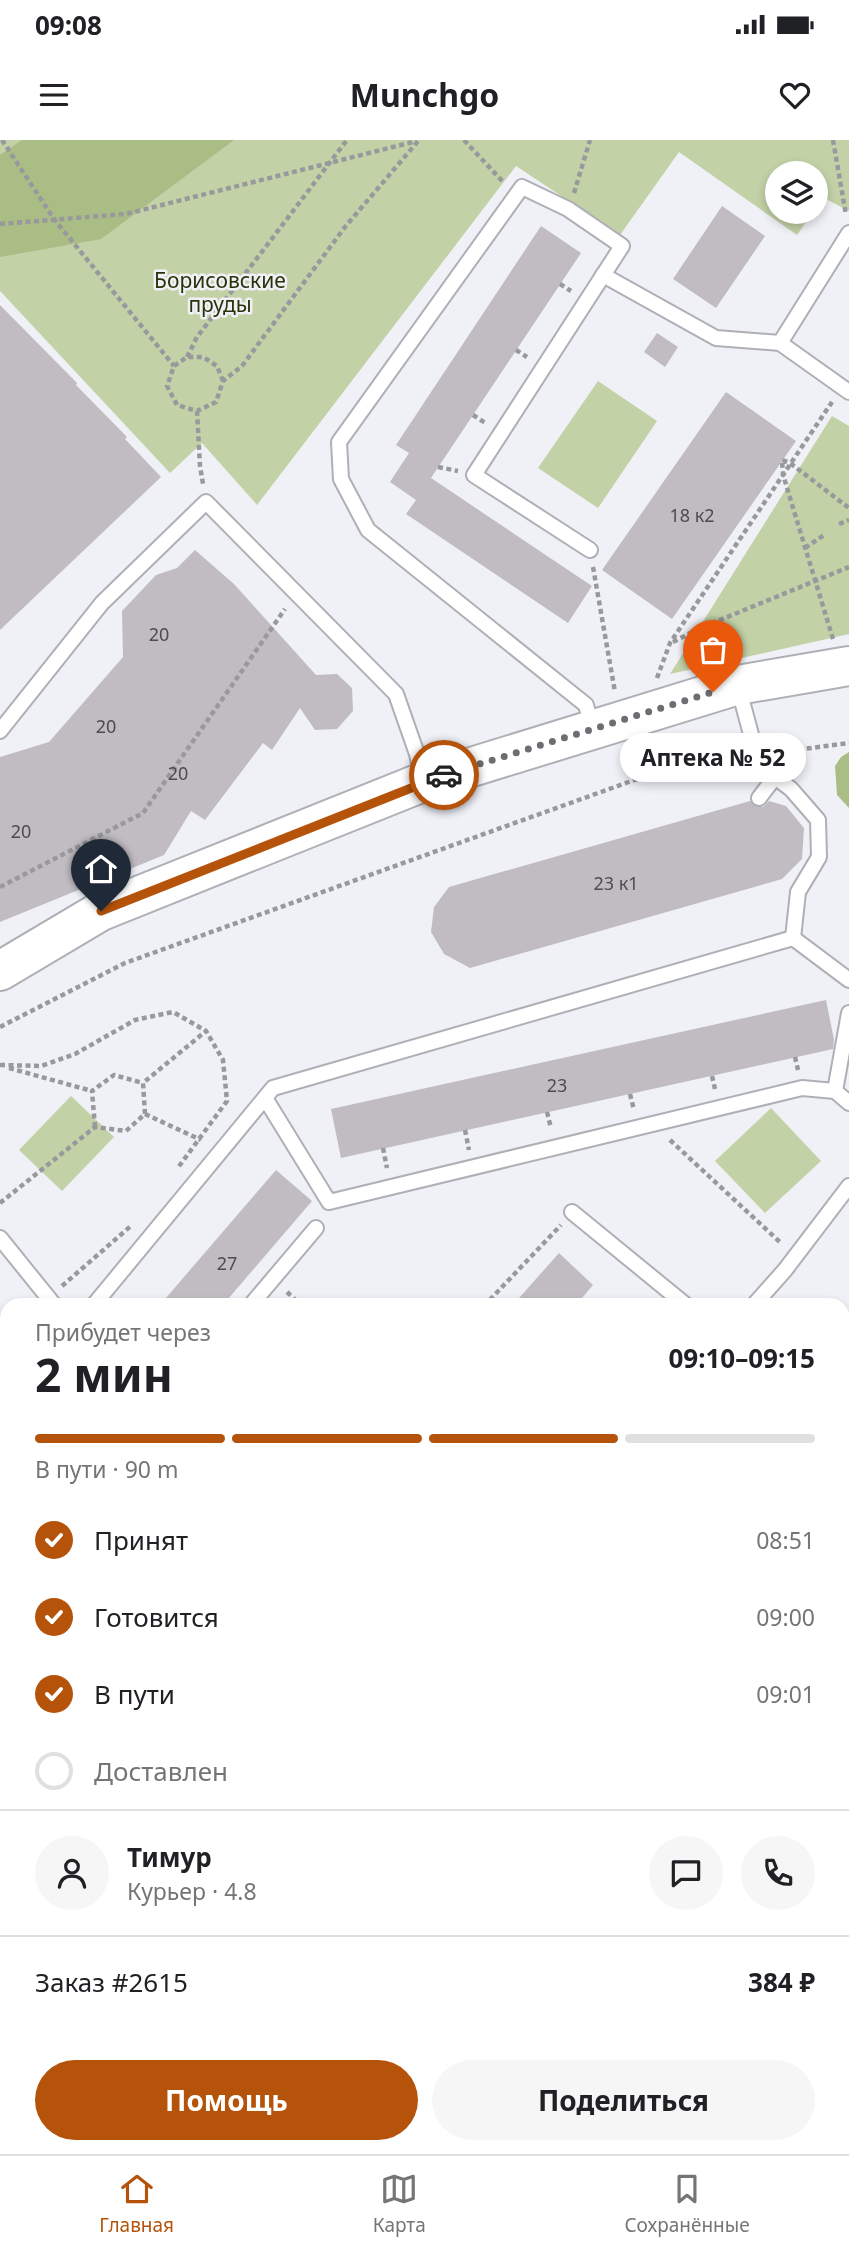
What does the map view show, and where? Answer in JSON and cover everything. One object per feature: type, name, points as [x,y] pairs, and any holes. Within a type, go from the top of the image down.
[{"type":"street","points":[[0,971],[101,911],[423,782],[593,728],[842,655]]},
{"type":"lane","points":[[590,550],[474,475],[622,246],[568,209],[522,187],[339,442],[341,479],[368,530],[586,705],[593,728]]},
{"type":"lane","points":[[779,343],[848,225]]},
{"type":"lane","points":[[603,275],[716,338],[779,343],[845,389]]},
{"type":"lane","points":[[0,731],[102,603],[206,502],[396,694],[417,754],[423,782]]},
{"type":"lane","points":[[738,685],[760,768],[791,789],[818,820],[819,857],[798,892],[793,938]]},
{"type":"lane","points":[[760,798],[775,778]]},
{"type":"lane","points":[[793,938],[849,980]]},
{"type":"lane","points":[[100,1298],[274,1088],[793,938]]},
{"type":"lane","points":[[835,1091],[849,1013]]},
{"type":"lane","points":[[265,1098],[329,1202],[802,1088],[835,1091],[849,1103]]},
{"type":"lane","points":[[760,1298],[849,1186]]},
{"type":"lane","points":[[572,1212],[677,1298]]},
{"type":"lane","points":[[257,1298],[316,1228]]},
{"type":"lane","points":[[0,1238],[49,1298]]},
{"type":"path","points":[[2,140],[54,219],[174,366]]},
{"type":"path","points":[[347,140],[197,337],[187,357],[174,366],[167,386],[177,405],[197,411],[216,401],[223,381],[242,366],[338,237],[419,141]]},
{"type":"path","points":[[464,140],[516,196]]},
{"type":"path","points":[[568,209],[590,140]]},
{"type":"path","points":[[833,140],[848,225]]},
{"type":"path","points":[[0,224],[126,214],[419,141]]},
{"type":"path","points":[[187,357],[203,357],[217,366],[223,381]]},
{"type":"path","points":[[656,684],[670,643],[790,463],[845,389]]},
{"type":"path","points":[[197,411],[200,466]]},
{"type":"path","points":[[790,463],[849,508]]},
{"type":"path","points":[[783,474],[815,581],[842,655]]},
{"type":"path","points":[[839,524],[849,520]]},
{"type":"path","points":[[805,548],[824,535]]},
{"type":"path","points":[[590,550],[615,693]]},
{"type":"path","points":[[670,643],[849,567]]},
{"type":"path","points":[[0,887],[143,813],[285,608]]},
{"type":"path","points":[[0,1027],[125,963],[665,769],[849,743]]},
{"type":"path","points":[[0,1065],[41,1066],[75,1054],[135,1020],[173,1012],[206,1031],[223,1060],[227,1101],[176,1171]]},
{"type":"path","points":[[143,1083],[206,1031]]},
{"type":"path","points":[[0,1065],[92,1091]]},
{"type":"path","points":[[92,1091],[114,1074],[143,1083]]},
{"type":"path","points":[[143,1083],[145,1114]]},
{"type":"path","points":[[92,1091],[95,1127]]},
{"type":"path","points":[[145,1114],[199,1139],[225,1145]]},
{"type":"path","points":[[0,1203],[95,1127],[127,1131],[145,1114]]},
{"type":"path","points":[[653,1124],[795,1256]]},
{"type":"path","points":[[491,1298],[572,1212]]},
{"type":"path","points":[[56,1298],[135,1222]]},
{"type":"green space","name":"Борисовские пруды","points":[[0,140],[849,140],[849,211],[828,200],[828,161],[765,161],[765,212],[679,152],[620,235],[516,166],[257,505],[202,443],[170,473],[0,291]]},
{"type":"green space","points":[[22,140],[234,140],[101,239],[0,257],[0,155]]},
{"type":"green space","name":"Борисовские пруды","points":[[781,224],[805,224],[797,235]]},
{"type":"green space","points":[[598,381],[657,421],[598,508],[538,468]]},
{"type":"green space","points":[[832,416],[849,426],[849,634],[670,674]]},
{"type":"green space","points":[[849,752],[849,808],[837,795],[835,766],[841,757]]},
{"type":"green space","points":[[71,1096],[114,1137],[62,1191],[19,1150]]},
{"type":"green space","points":[[771,1108],[821,1161],[765,1213],[715,1161]]},
{"type":"building","points":[[722,206],[765,236],[716,308],[673,279]]},
{"type":"building","points":[[541,226],[581,253],[431,478],[592,586],[568,623],[406,514],[416,500],[390,482],[409,453],[396,445]]},
{"type":"building","points":[[0,305],[77,383],[161,477],[0,630]]},
{"type":"building","points":[[657,333],[678,347],[665,367],[644,352]]},
{"type":"building","points":[[726,392],[796,441],[672,619],[602,570]]},
{"type":"building","points":[[195,550],[234,584],[316,675],[337,674],[352,688],[353,711],[337,729],[315,730],[300,708],[272,750],[263,743],[205,820],[191,811],[164,855],[0,922],[0,757],[49,742],[123,657],[122,611],[156,575],[177,568]]},
{"type":"building","points":[[750,801],[757,807],[763,807],[769,801],[786,806],[804,828],[802,859],[782,879],[470,968],[444,954],[431,932],[434,907],[449,887]]},
{"type":"building","points":[[826,1000],[834,1040],[833,1049],[341,1158],[331,1109]]},
{"type":"building","points":[[276,1170],[312,1201],[229,1298],[166,1298]]},
{"type":"building","points":[[559,1253],[593,1285],[582,1298],[519,1298]]},
{"type":"way so far","points":[[444,775],[713,692]]},
{"type":"place","name":"Аптека № 52","points":[[713,692]]},
{"type":"route","points":[[101,911],[444,775]]}]
